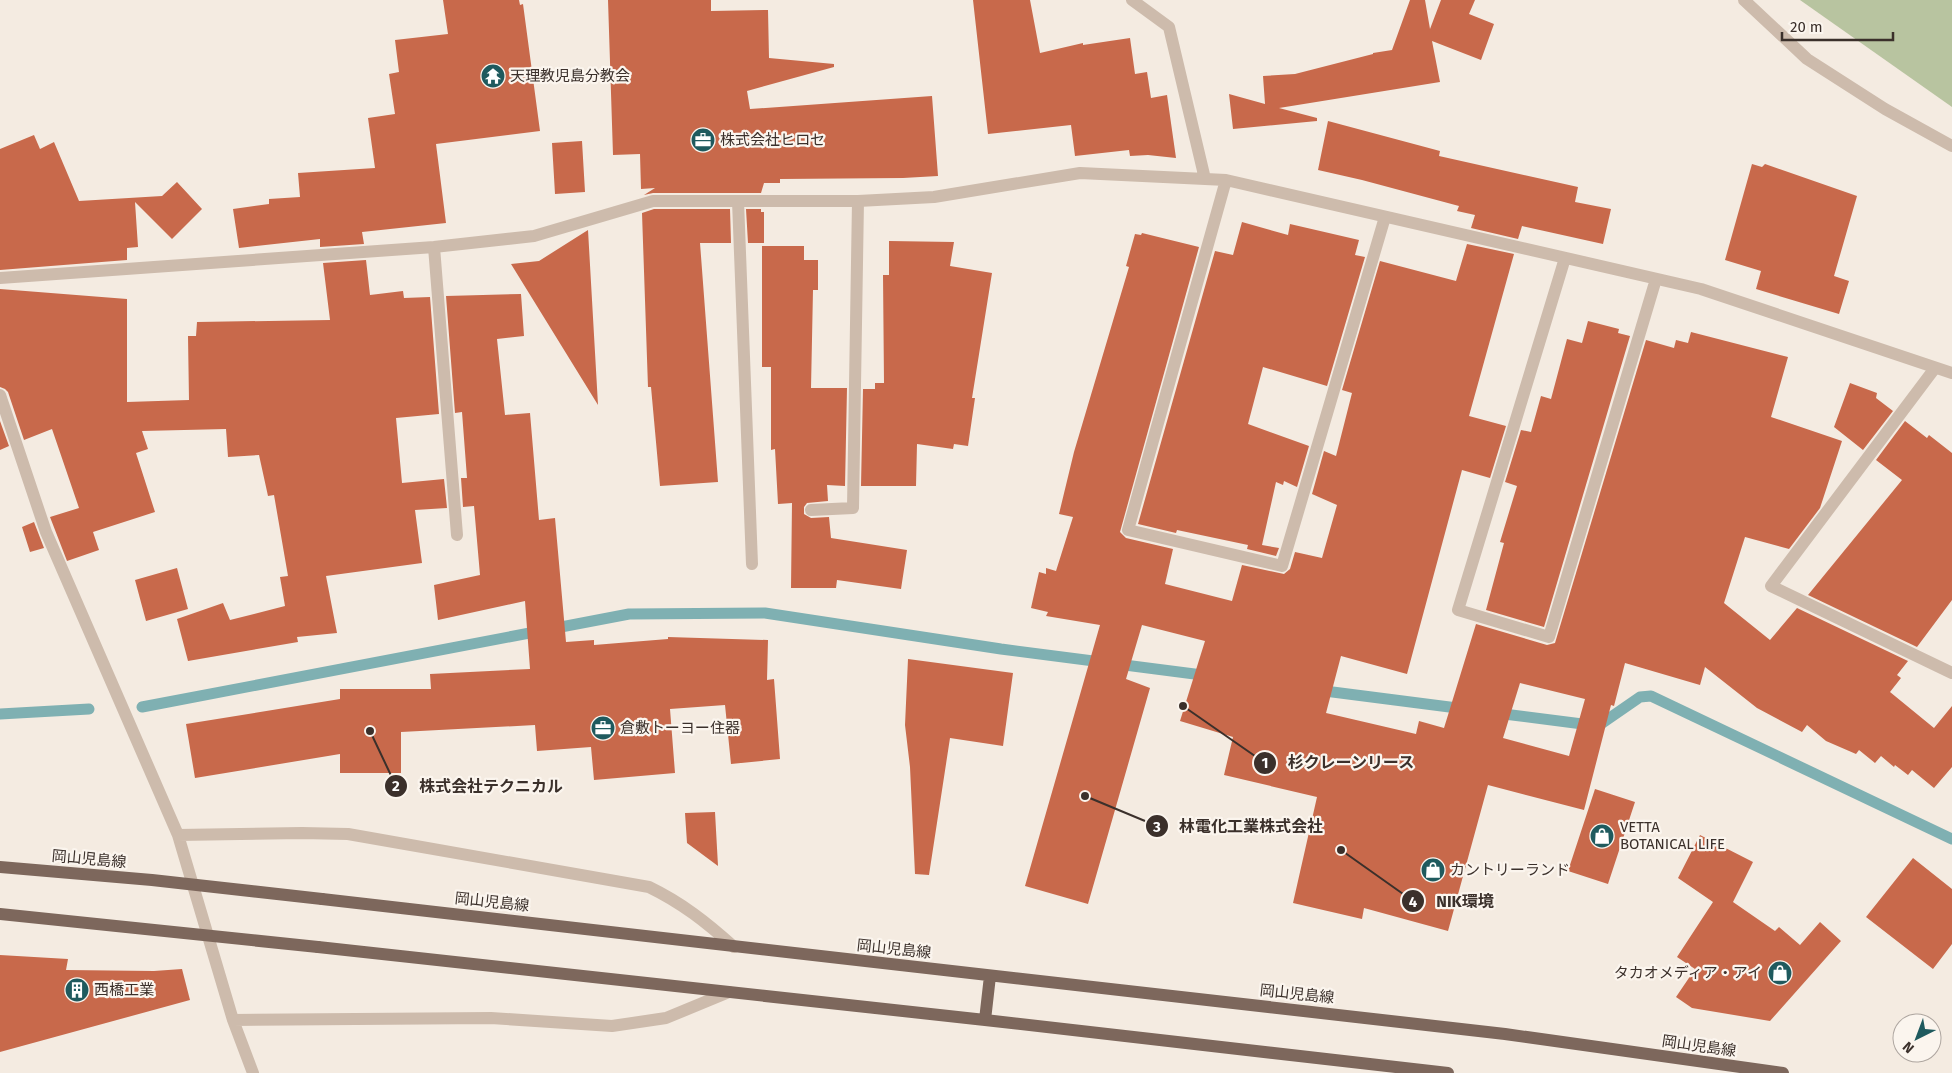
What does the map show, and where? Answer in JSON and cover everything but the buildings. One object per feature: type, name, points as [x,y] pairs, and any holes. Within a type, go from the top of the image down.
[{"type":"main road","name":"岡山児島線","points":[[0,867],[152,880],[1505,1034],[1783,1073]]},
{"type":"main road","points":[[0,914],[986,1020],[1448,1073]]},
{"type":"main road","points":[[986,1020],[990,976]]},
{"type":"street","points":[[1132,0],[1169,27],[1205,179]]},
{"type":"street","points":[[1744,0],[1808,59],[1885,109],[1952,146]]},
{"type":"street","points":[[0,278],[434,246],[534,236],[653,201],[858,201],[934,197],[1080,173],[1226,180],[1701,289],[1952,373]]},
{"type":"street","points":[[1226,180],[1128,530],[1282,566],[1386,217]]},
{"type":"street","points":[[738,201],[752,564]]},
{"type":"street","points":[[812,510],[853,508],[858,201]]},
{"type":"street","points":[[434,246],[457,536]]},
{"type":"street","points":[[1565,258],[1458,610],[1549,637],[1656,279]]},
{"type":"street","points":[[1935,368],[1770,586],[1952,673]]},
{"type":"street","points":[[0,395],[46,532],[178,835],[233,1020],[253,1073]]},
{"type":"street","points":[[178,835],[348,834],[649,887],[674,899],[699,916],[734,947]]},
{"type":"street","points":[[233,1020],[491,1018],[612,1026],[666,1018],[729,992]]},
{"type":"green space","points":[[1800,0],[1952,0],[1952,107]]},
{"type":"waterway","points":[[142,707],[629,614],[765,613],[1001,649],[1210,676]]},
{"type":"waterway","points":[[1317,690],[1465,709]]},
{"type":"waterway","points":[[1496,713],[1598,726],[1640,697],[1651,696],[1952,839]]},
{"type":"waterway","points":[[0,714],[89,709]]},
{"type":"place","name":"天理教児島分教会","points":[[493,76]]},
{"type":"place","name":"株式会社ヒロセ","points":[[703,140]]},
{"type":"place","name":"杉クレーンリース","points":[[1183,706]]},
{"type":"place","name":"倉敷トーヨー住器","points":[[603,728]]},
{"type":"place","name":"株式会社テクニカル","points":[[370,731]]},
{"type":"place","name":"林電化工業株式会社","points":[[1085,796]]},
{"type":"place","name":"VETTA BOTANICAL LIFE","points":[[1602,836]]},
{"type":"place","name":"NIK環境","points":[[1341,850]]},
{"type":"place","name":"カントリーランド","points":[[1433,870]]},
{"type":"place","name":"タカオメディア・アイ","points":[[1780,973]]},
{"type":"place","name":"西橋工業","points":[[77,990]]}]
